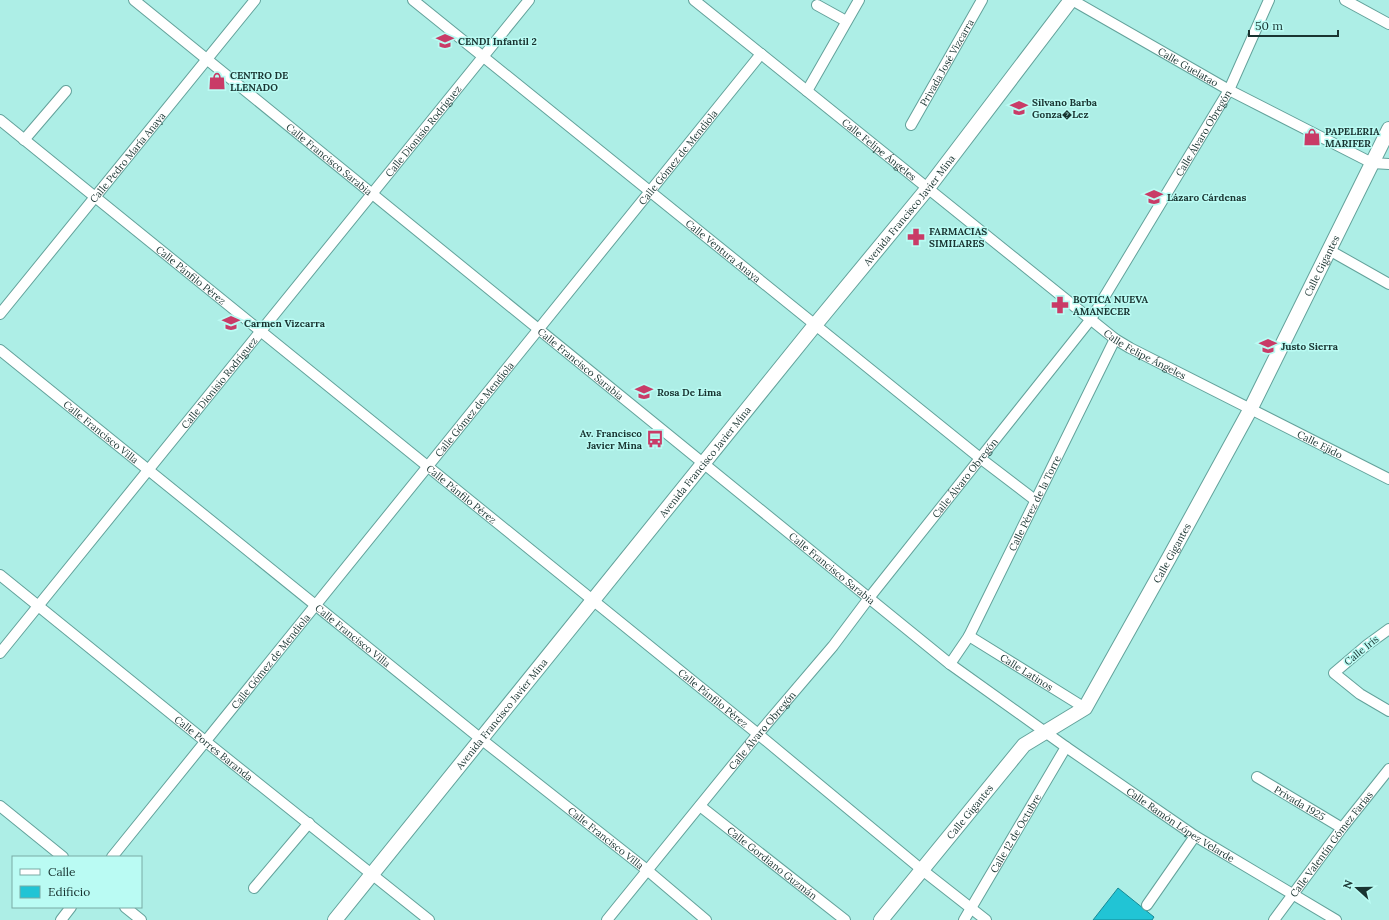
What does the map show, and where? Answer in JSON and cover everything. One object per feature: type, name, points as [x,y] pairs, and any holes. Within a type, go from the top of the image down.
[{"type":"main road","name":"Avenida Francisco Javier Mina","points":[[335,920],[703,463],[928,188],[1071,0]]},
{"type":"main road","name":"Calle Gigantes","points":[[881,920],[921,869],[1024,745],[1085,708],[1250,410],[1389,129]]},
{"type":"street","name":"Calle Francisco Sarabia","points":[[134,0],[950,664],[1030,721]]},
{"type":"street","name":"Calle Pedro María Anaya","points":[[0,314],[255,0]]},
{"type":"street","name":"Calle Ventura Anaya","points":[[413,0],[980,458],[1035,500]]},
{"type":"street","name":"Calle Dionisio Rodríguez","points":[[0,653],[529,0]]},
{"type":"street","name":"Calle Felipe Ángeles","points":[[694,0],[1115,339],[1250,410]]},
{"type":"street","points":[[807,91],[859,0]]},
{"type":"street","name":"Privada José Vizcarra","points":[[911,125],[982,0]]},
{"type":"street","name":"Calle Guelatao","points":[[1071,0],[1229,90],[1372,163]]},
{"type":"street","name":"Calle Álvaro Obregón","points":[[606,920],[758,734],[833,646],[869,598],[1092,319],[1229,90],[1269,0]]},
{"type":"street","points":[[1345,0],[1389,24]]},
{"type":"street","points":[[817,5],[846,21]]},
{"type":"street","name":"Calle Gómez de Mendiola","points":[[113,856],[538,328],[761,54]]},
{"type":"street","points":[[24,140],[66,91]]},
{"type":"street","name":"Calle Pánfilo Pérez","points":[[0,120],[758,734],[921,869],[986,920]]},
{"type":"street","points":[[1372,163],[1389,164]]},
{"type":"street","points":[[1329,250],[1389,284]]},
{"type":"street","name":"Calle Pérez de la Torre","points":[[950,664],[969,636],[1115,339]]},
{"type":"street","name":"Calle Francisco Villa","points":[[0,350],[316,604],[481,739],[647,870],[706,920]]},
{"type":"street","name":"Calle Ejido","points":[[1250,410],[1389,479]]},
{"type":"street","name":"Calle Porres Baranda","points":[[0,575],[429,920]]},
{"type":"street","name":"Calle Iris","points":[[1389,629],[1367,645],[1334,673],[1360,694],[1389,711]]},
{"type":"street","name":"Calle Latinos","points":[[969,636],[1085,708]]},
{"type":"street","name":"Calle Ramón López Velarde","points":[[1030,721],[1195,836],[1336,920]]},
{"type":"street","name":"Calle 12 de Octubre","points":[[964,920],[1066,747]]},
{"type":"street","name":"Calle Valentín Gómez Farías","points":[[1274,920],[1294,895],[1342,828],[1386,780],[1389,769]]},
{"type":"street","name":"Privada 1925","points":[[1257,778],[1342,828]]},
{"type":"street","points":[[0,806],[62,856]]},
{"type":"street","name":"Calle Gordiano Guzmán","points":[[700,806],[845,920]]},
{"type":"street","points":[[254,888],[308,823]]},
{"type":"street","points":[[1147,905],[1195,836]]},
{"type":"street","points":[[61,920],[70,908]]},
{"type":"street","points":[[126,908],[141,920]]},
{"type":"building","points":[[1118,888],[1154,917],[1152,920],[1093,920]]},
{"type":"place","name":"CENDI Infantil 2","points":[[445,41]]},
{"type":"place","name":"CENTRO DE LLENADO","points":[[217,81]]},
{"type":"place","name":"Silvano Barba Gonza�Lez","points":[[1019,108]]},
{"type":"place","name":"PAPELERIA MARIFER","points":[[1312,137]]},
{"type":"place","name":"Lázaro Cárdenas","points":[[1154,197]]},
{"type":"place","name":"FARMACIAS SIMILARES","points":[[916,237]]},
{"type":"place","name":"BOTICA NUEVA AMANECER","points":[[1060,305]]},
{"type":"place","name":"Carmen Vizcarra","points":[[231,323]]},
{"type":"place","name":"Justo Sierra","points":[[1268,346]]},
{"type":"place","name":"Rosa De Lima","points":[[644,392]]},
{"type":"place","name":"Av. Francisco Javier Mina","points":[[655,439]]}]
